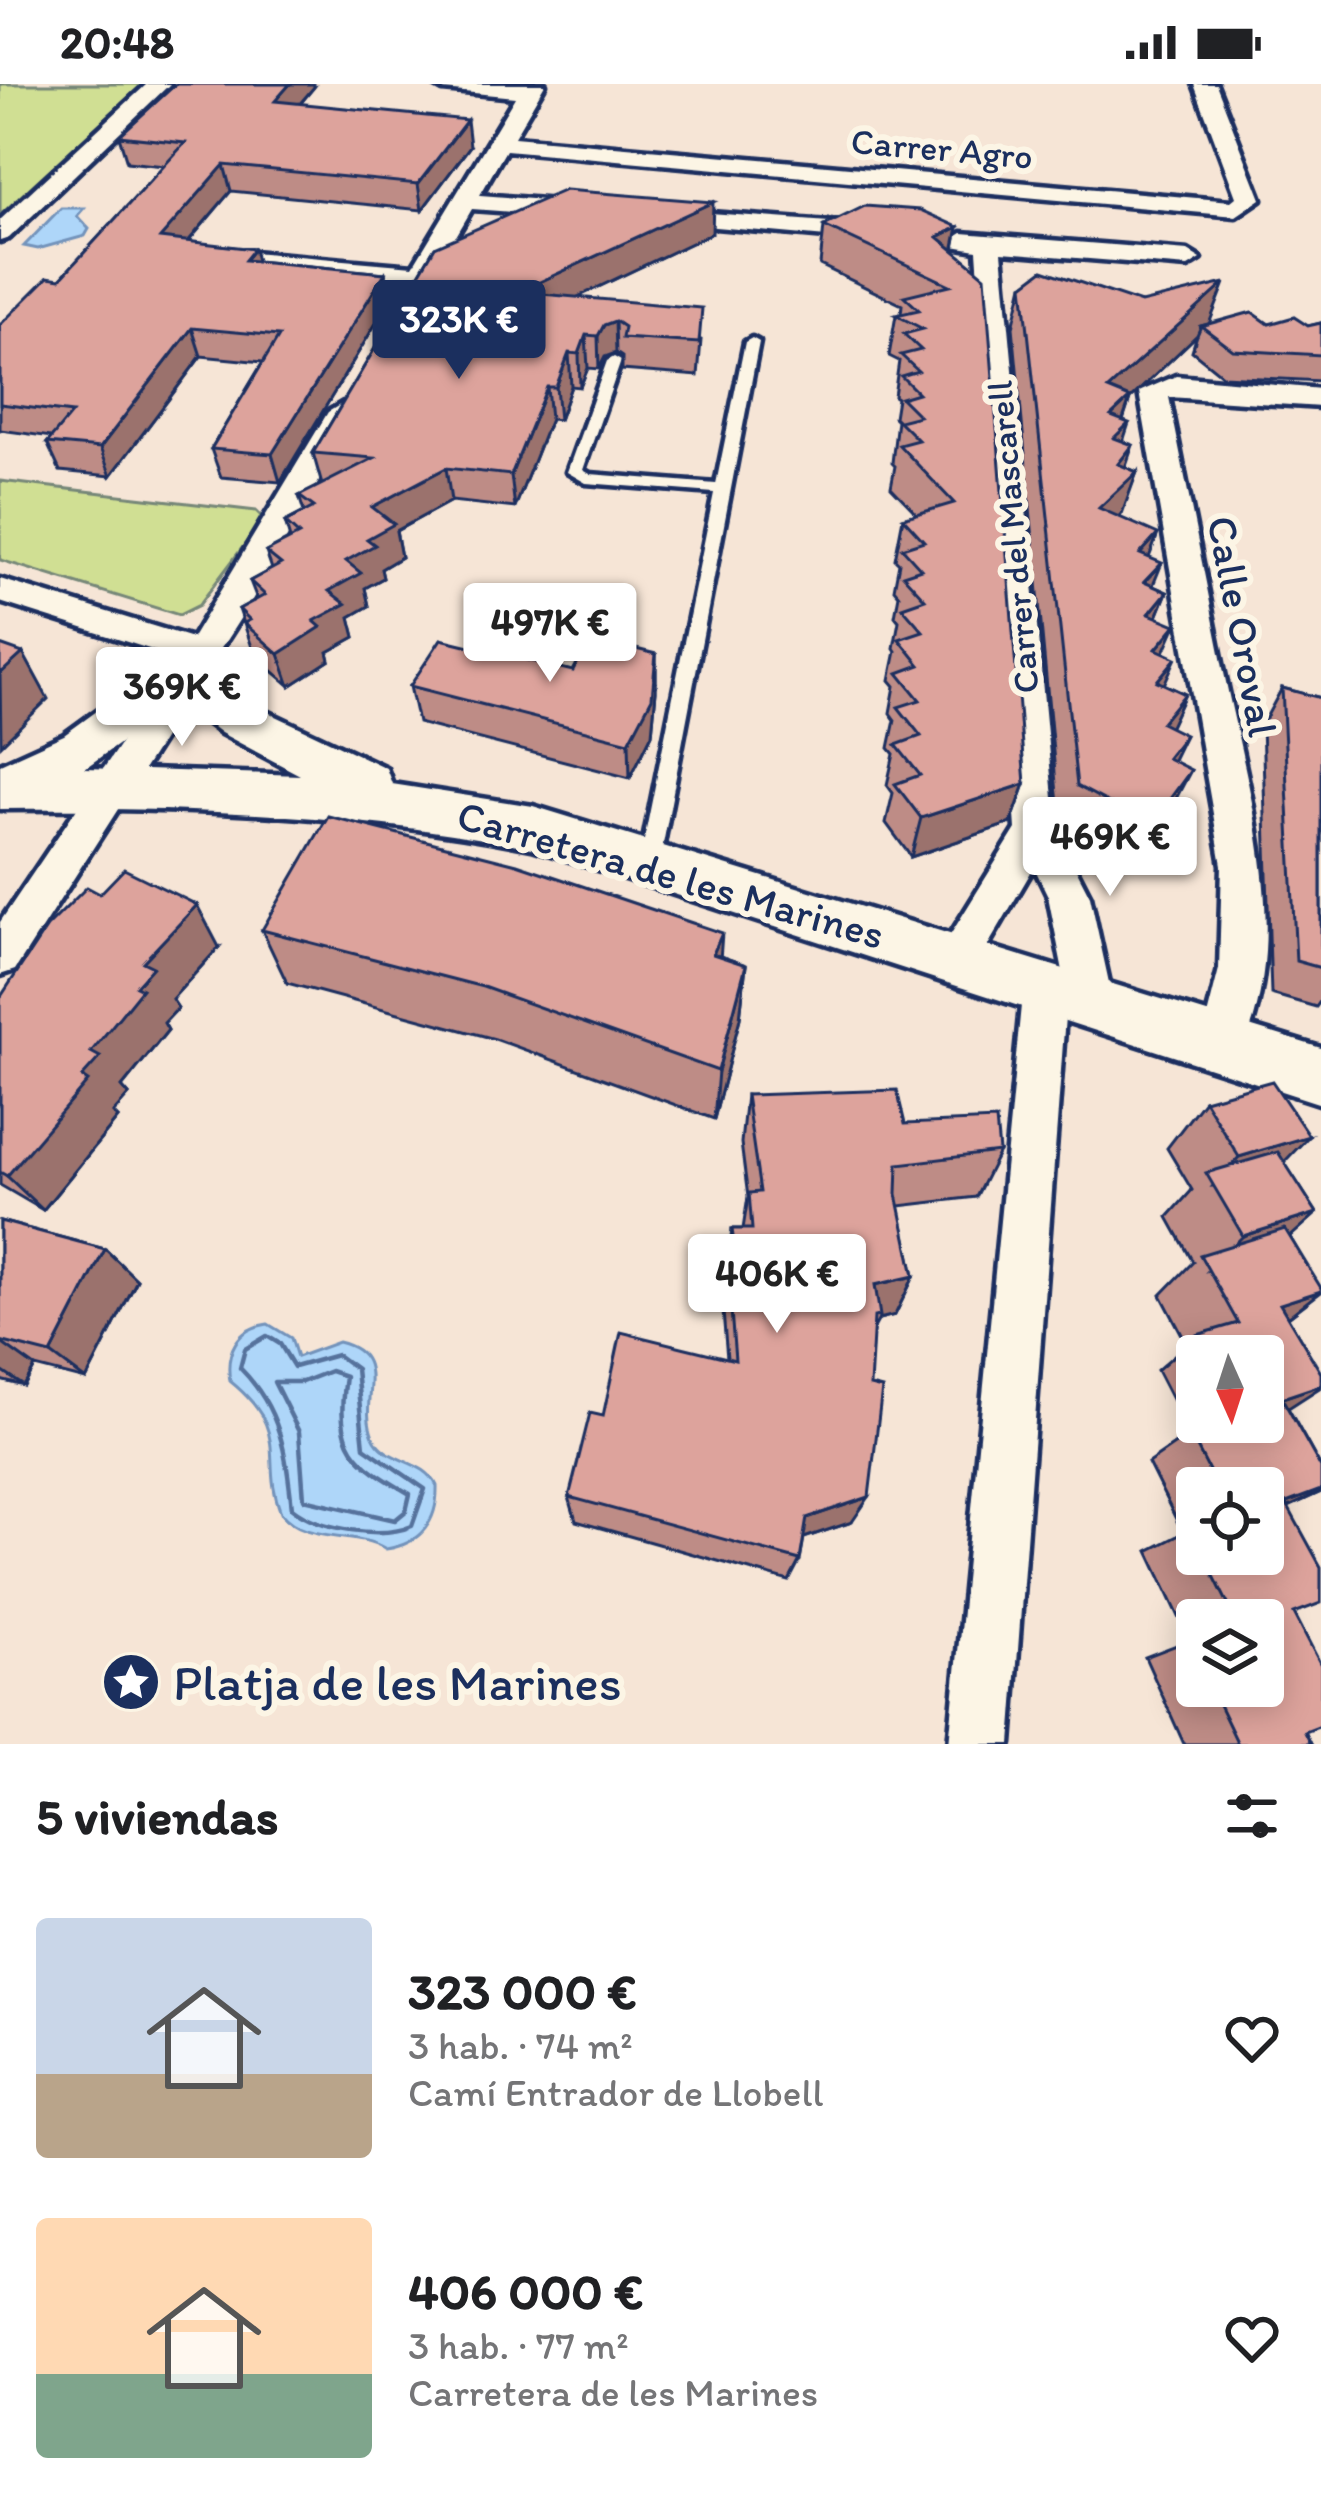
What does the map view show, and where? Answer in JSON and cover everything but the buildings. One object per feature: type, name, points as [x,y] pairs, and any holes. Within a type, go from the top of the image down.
[{"type":"main road","points":[[0,787],[82,748],[191,662],[205,696],[306,760],[431,807]]},
{"type":"main road","name":"Carretera de les Marines","points":[[0,787],[293,792],[431,807],[533,827],[650,860],[1321,1076]]},
{"type":"street","points":[[0,233],[159,84]]},
{"type":"street","points":[[400,312],[531,88],[443,84]]},
{"type":"street","name":"Carrer Agro","points":[[501,143],[1236,209],[1248,205],[1249,199],[1205,84]]},
{"type":"street","points":[[467,201],[1188,259]]},
{"type":"street","name":"Carrer del Mascarell","points":[[980,1744],[1068,993],[1069,896],[1036,830],[989,243]]},
{"type":"street","points":[[228,258],[421,275]]},
{"type":"street","name":"Calle Oroval","points":[[1223,1044],[1241,969],[1242,866],[1154,392],[1176,385],[1321,398]]},
{"type":"street","points":[[0,957],[235,600],[357,387]]},
{"type":"street","points":[[0,590],[191,662]]},
{"type":"street","points":[[958,958],[1036,830]]},
{"type":"lane","points":[[650,860],[752,342]]},
{"type":"lane","points":[[614,361],[575,472],[586,478],[720,489]]},
{"type":"green space","points":[[0,84],[143,84],[0,215]]},
{"type":"green space","points":[[0,481],[256,511],[264,519],[199,605],[179,615],[0,560]]},
{"type":"water","points":[[61,208],[84,208],[77,216],[89,229],[85,236],[38,249],[24,246]]},
{"type":"water","points":[[268,1324],[291,1338],[297,1357],[338,1342],[364,1357],[369,1368],[373,1436],[386,1452],[423,1470],[437,1486],[431,1520],[418,1536],[386,1549],[303,1529],[281,1513],[268,1431],[249,1399],[230,1381],[229,1370],[241,1336]]},
{"type":"place","name":"Platja de les Marines","points":[[131,1682]]}]
